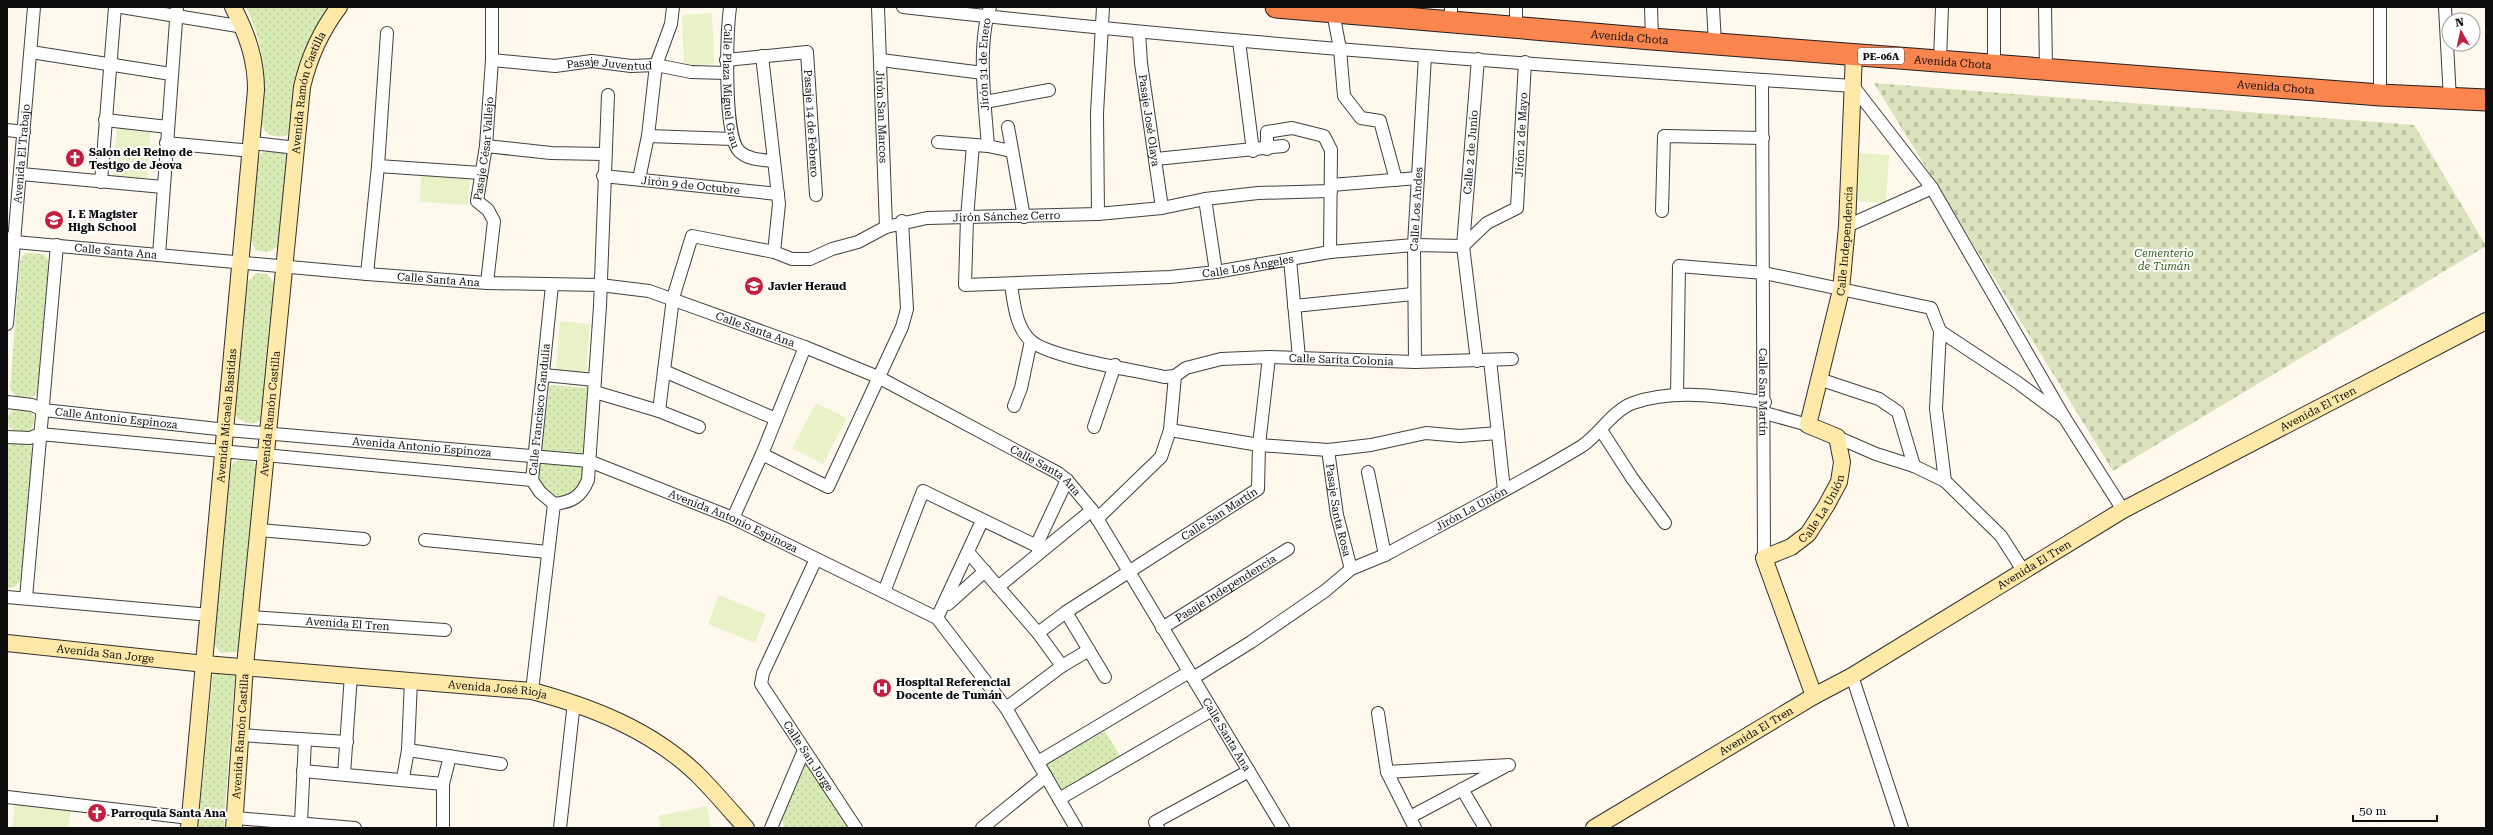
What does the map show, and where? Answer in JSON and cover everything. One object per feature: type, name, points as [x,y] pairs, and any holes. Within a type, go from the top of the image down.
[{"type":"highway","name":"Avenida Chota","points":[[1276,7],[1451,14],[1516,28],[2380,95],[2486,100]]},
{"type":"main road","name":"Avenida Micaela Bastidas","points":[[189,823],[225,453],[252,147],[256,74],[252,52],[244,27],[233,7]]},
{"type":"main road","name":"Avenida Ramón Castilla","points":[[235,823],[234,805],[245,666],[302,87],[307,64],[316,41],[339,7]]},
{"type":"main road","name":"Calle Independencia","points":[[1808,425],[1841,290],[1847,226],[1854,54]]},
{"type":"main road","name":"Avenida El Tren","points":[[1594,828],[1814,696],[1852,676],[2123,510],[2486,321]]},
{"type":"main road","points":[[1808,425],[1837,437]]},
{"type":"main road","name":"Calle La Unión","points":[[1764,558],[1791,547],[1808,534],[1826,506],[1839,482],[1842,462],[1837,437]]},
{"type":"main road","name":"Calle San Martín","points":[[1764,558],[1814,696]]},
{"type":"main road","name":"Avenida San Jorge","points":[[7,642],[205,664]]},
{"type":"main road","name":"Avenida José Rioja","points":[[205,664],[245,666],[532,691],[574,702],[621,723],[670,752],[696,773],[746,828]]},
{"type":"street","name":"Avenida El Trabajo","points":[[7,324],[11,240],[20,174],[34,7]]},
{"type":"street","points":[[101,182],[109,62],[115,7]]},
{"type":"street","points":[[121,7],[177,12],[244,27]]},
{"type":"street","name":"Pasaje César Vallejo","points":[[487,283],[494,221],[488,210],[477,201],[480,173],[486,146],[492,60],[492,7]]},
{"type":"street","points":[[639,180],[648,136],[656,65],[671,24],[673,7]]},
{"type":"street","name":"Calle Plaza Miguel Grau","points":[[730,7],[726,73],[733,139],[739,151],[753,158],[774,161]]},
{"type":"street","name":"Jirón San Marcos","points":[[878,7],[882,60],[886,227]]},
{"type":"street","points":[[903,7],[988,12],[1101,29],[1139,33],[1425,56],[1853,86],[1932,188],[2064,417],[2123,510]]},
{"type":"street","points":[[1098,214],[1097,113],[1103,7]]},
{"type":"street","points":[[1516,7],[1516,28]]},
{"type":"street","points":[[1651,7],[1652,39]]},
{"type":"street","points":[[1713,7],[1715,44]]},
{"type":"street","points":[[1940,60],[1942,7]]},
{"type":"street","points":[[1994,7],[1994,64]]},
{"type":"street","points":[[2045,7],[2046,68]]},
{"type":"street","points":[[2380,7],[2380,95]]},
{"type":"street","points":[[2445,7],[2450,99]]},
{"type":"street","points":[[1332,10],[1340,49],[1344,96],[1361,118],[1380,121],[1396,180]]},
{"type":"street","points":[[159,255],[166,143],[177,12]]},
{"type":"street","name":"Jirón 31 de Enero","points":[[988,12],[983,73],[988,146]]},
{"type":"street","points":[[367,274],[378,166],[387,33]]},
{"type":"street","name":"Pasaje José Olaya","points":[[1139,33],[1141,64],[1162,208]]},
{"type":"street","points":[[1239,41],[1253,151]]},
{"type":"street","points":[[31,52],[109,62],[172,74]]},
{"type":"street","name":"Pasaje 14 de Febrero","points":[[762,56],[807,52],[816,195]]},
{"type":"street","points":[[726,60],[762,56],[779,204],[774,252]]},
{"type":"street","name":"Calle Los Andes","points":[[1415,362],[1413,294],[1414,245],[1425,56]]},
{"type":"street","name":"Calle 2 de Junio","points":[[1477,361],[1463,246],[1478,59]]},
{"type":"street","name":"Pasaje Juventud","points":[[492,60],[555,66],[592,61],[631,66],[656,65],[691,72],[726,73]]},
{"type":"street","points":[[882,60],[983,73]]},
{"type":"street","name":"Jirón 2 de Mayo","points":[[1463,246],[1487,223],[1517,208],[1525,62]]},
{"type":"street","name":"Calle San Martín","points":[[1762,80],[1765,407],[1762,515],[1764,558]]},
{"type":"street","points":[[985,102],[1049,90]]},
{"type":"street","points":[[532,691],[554,504],[575,499],[584,492],[588,480],[595,386],[603,176],[608,95]]},
{"type":"street","points":[[105,120],[168,127]]},
{"type":"street","points":[[1008,127],[1011,151],[1024,217]]},
{"type":"street","points":[[1268,148],[1267,132],[1292,128],[1324,136],[1331,150],[1330,252]]},
{"type":"street","points":[[7,130],[24,132]]},
{"type":"street","points":[[648,136],[733,139]]},
{"type":"street","points":[[1662,211],[1664,136],[1763,138]]},
{"type":"street","points":[[938,142],[988,146],[1011,151]]},
{"type":"street","points":[[166,143],[296,148]]},
{"type":"street","points":[[967,218],[973,145]]},
{"type":"street","points":[[486,146],[551,153],[604,154]]},
{"type":"street","points":[[1156,159],[1253,151],[1283,146]]},
{"type":"street","points":[[378,166],[480,173]]},
{"type":"street","points":[[20,174],[163,187]]},
{"type":"street","name":"Jirón 9 de Octubre","points":[[603,176],[778,194]]},
{"type":"street","name":"Jirón Sánchez Cerro","points":[[673,298],[692,236],[774,252],[792,259],[810,260],[832,249],[858,242],[886,227],[902,221],[926,218],[1024,217],[1098,214],[1162,208],[1205,199],[1258,193],[1331,188],[1418,178]]},
{"type":"street","points":[[1847,226],[1932,188]]},
{"type":"street","points":[[1205,199],[1216,272]]},
{"type":"street","name":"Calle Los Ángeles","points":[[967,218],[965,286],[1011,285],[1216,272],[1330,252],[1414,245],[1463,246]]},
{"type":"street","points":[[762,454],[828,487],[902,327],[907,308],[902,221]]},
{"type":"street","name":"Calle Santa Ana","points":[[11,240],[367,274],[487,283],[600,285],[625,287],[673,298],[805,347],[878,377],[1067,480],[1094,514],[1283,828]]},
{"type":"street","points":[[26,598],[57,245]]},
{"type":"street","points":[[1290,259],[1299,358]]},
{"type":"street","points":[[1677,395],[1679,266],[1764,273],[1931,308],[1940,331],[1936,409],[1945,481]]},
{"type":"street","name":"Calle Francisco Gandulia","points":[[552,285],[544,375],[532,480],[540,492],[554,504]]},
{"type":"street","points":[[998,587],[1039,548],[1094,514],[1161,457],[1170,430],[1175,376],[1164,377],[1115,365],[1050,352],[1031,341],[1018,320],[1011,285]]},
{"type":"street","points":[[1294,306],[1413,294]]},
{"type":"street","points":[[659,411],[673,298]]},
{"type":"street","points":[[1940,331],[2017,382],[2064,417]]},
{"type":"street","points":[[1014,406],[1031,341]]},
{"type":"street","points":[[733,518],[762,454],[805,347]]},
{"type":"street","name":"Calle San Martín","points":[[1129,571],[1258,489],[1259,445],[1269,358]]},
{"type":"street","name":"Calle Sarita Colonia","points":[[1175,376],[1186,368],[1221,359],[1299,358],[1415,362],[1512,359]]},
{"type":"street","points":[[1490,360],[1504,490]]},
{"type":"street","points":[[1094,427],[1115,365]]},
{"type":"street","points":[[664,371],[776,419]]},
{"type":"street","points":[[544,375],[595,386],[699,427]]},
{"type":"street","points":[[1819,379],[1880,399],[1898,412],[1914,466]]},
{"type":"street","name":"Jirón La Unión","points":[[1038,762],[1251,642],[1325,591],[1351,569],[1385,555],[1584,445],[1601,430],[1616,413],[1632,403],[1677,395],[1716,396],[1765,407],[1808,425]]},
{"type":"street","name":"Calle Antonio Espinoza","points":[[7,402],[32,405],[42,410],[227,430],[268,432]]},
{"type":"street","points":[[1170,430],[1259,445],[1328,450],[1371,445],[1426,433],[1460,436],[1498,433]]},
{"type":"street","points":[[1601,430],[1632,478],[1665,523]]},
{"type":"street","name":"Avenida Antonio Espinoza","points":[[268,432],[589,461],[733,518],[938,618],[1006,708],[1076,828]]},
{"type":"street","points":[[7,437],[17,439],[40,434],[225,453]]},
{"type":"street","points":[[1837,437],[1876,454],[1914,466],[1945,481],[2001,536],[2024,572]]},
{"type":"street","name":"Pasaje Santa Rosa","points":[[1328,450],[1337,515],[1351,569]]},
{"type":"street","name":"Avenida Antonio Espinoza","points":[[225,453],[266,454],[532,480]]},
{"type":"street","points":[[1368,472],[1385,555]]},
{"type":"street","points":[[1039,548],[1067,480]]},
{"type":"street","points":[[884,592],[923,492],[1039,548]]},
{"type":"street","points":[[938,618],[944,608],[982,521]]},
{"type":"street","points":[[259,530],[364,539]]},
{"type":"street","points":[[425,540],[548,552]]},
{"type":"street","name":"Pasaje Independencia","points":[[1162,628],[1288,549]]},
{"type":"street","points":[[968,552],[1038,633],[1062,666]]},
{"type":"street","name":"Calle San Jorge","points":[[816,559],[763,673],[761,684],[856,828]]},
{"type":"street","points":[[944,608],[985,571]]},
{"type":"street","points":[[1038,633],[1066,612],[1129,571]]},
{"type":"street","points":[[7,597],[210,615]]},
{"type":"street","points":[[1066,612],[1105,677]]},
{"type":"street","name":"Avenida El Tren","points":[[250,617],[445,630]]},
{"type":"street","points":[[1006,708],[1062,666],[1089,650]]},
{"type":"street","points":[[344,774],[351,675]]},
{"type":"street","points":[[1852,676],[1902,828]]},
{"type":"street","points":[[403,778],[408,750],[411,680]]},
{"type":"street","points":[[560,828],[574,702]]},
{"type":"street","points":[[1059,798],[1212,710]]},
{"type":"street","points":[[1378,713],[1387,772],[1412,822],[1462,789],[1509,765],[1387,772]]},
{"type":"street","points":[[240,735],[347,742]]},
{"type":"street","points":[[301,822],[305,740]]},
{"type":"street","points":[[408,750],[501,764]]},
{"type":"street","points":[[771,828],[804,750]]},
{"type":"street","points":[[444,828],[443,784],[450,756]]},
{"type":"street","points":[[303,771],[403,778],[443,784]]},
{"type":"street","points":[[1158,828],[1155,822],[1249,771]]},
{"type":"street","points":[[982,828],[1046,776]]},
{"type":"street","points":[[1462,789],[1485,828]]},
{"type":"street","points":[[7,797],[189,823]]},
{"type":"street","points":[[235,823],[301,822],[356,828]]},
{"type":"green space","points":[[246,7],[331,7],[292,127],[286,136],[269,135],[263,127],[262,114],[264,79],[262,58],[258,37]]},
{"type":"green space","points":[[712,13],[714,64],[684,66],[682,15]]},
{"type":"green space","name":"Cementerio de Tumán","points":[[1874,83],[2414,125],[2486,246],[2113,471]]},
{"type":"green space","points":[[117,125],[151,128],[147,180],[113,177]]},
{"type":"green space","points":[[276,149],[285,153],[289,165],[279,245],[271,251],[262,252],[255,249],[250,237],[258,157],[263,152]]},
{"type":"green space","points":[[1858,153],[1889,155],[1886,203],[1855,201]]},
{"type":"green space","points":[[421,176],[470,178],[468,205],[420,202]]},
{"type":"green space","points":[[24,254],[43,254],[49,260],[38,391],[36,395],[27,399],[17,398],[10,389],[20,261]]},
{"type":"green space","points":[[256,273],[267,274],[275,284],[263,420],[251,424],[238,419],[234,411],[247,283]]},
{"type":"green space","points":[[560,321],[590,324],[586,373],[556,370]]},
{"type":"green space","points":[[550,385],[589,388],[586,454],[541,451]]},
{"type":"green space","points":[[816,403],[847,418],[823,464],[792,448]]},
{"type":"green space","points":[[21,407],[30,411],[34,420],[30,429],[21,433],[12,429],[8,420],[12,411]]},
{"type":"green space","points":[[9,442],[24,442],[33,448],[21,581],[13,588],[7,587],[7,444]]},
{"type":"green space","points":[[244,458],[251,460],[258,467],[239,652],[221,653],[213,643],[230,469],[233,463]]},
{"type":"green space","points":[[540,463],[583,467],[583,482],[573,496],[555,497],[549,495],[544,492],[541,487],[539,473]]},
{"type":"green space","points":[[719,595],[766,614],[755,643],[708,624]]},
{"type":"green space","points":[[213,673],[235,675],[224,821],[225,828],[198,828]]},
{"type":"green space","points":[[1105,731],[1120,756],[1060,792],[1045,765]]},
{"type":"green space","points":[[807,764],[848,826],[846,828],[784,827],[782,819],[805,765]]},
{"type":"green space","points":[[15,801],[72,807],[68,828],[12,828]]},
{"type":"green space","points":[[707,806],[711,828],[661,828],[658,816]]},
{"type":"place","name":"Salon del Reino de Testigo de Jeova","points":[[75,158]]},
{"type":"place","name":"I. E Magister High School","points":[[54,220]]},
{"type":"place","name":"Javier Heraud","points":[[754,286]]},
{"type":"place","name":"Hospital Referencial Docente de Tumán","points":[[882,688]]},
{"type":"place","name":"Parroquia Santa Ana","points":[[97,813]]}]
